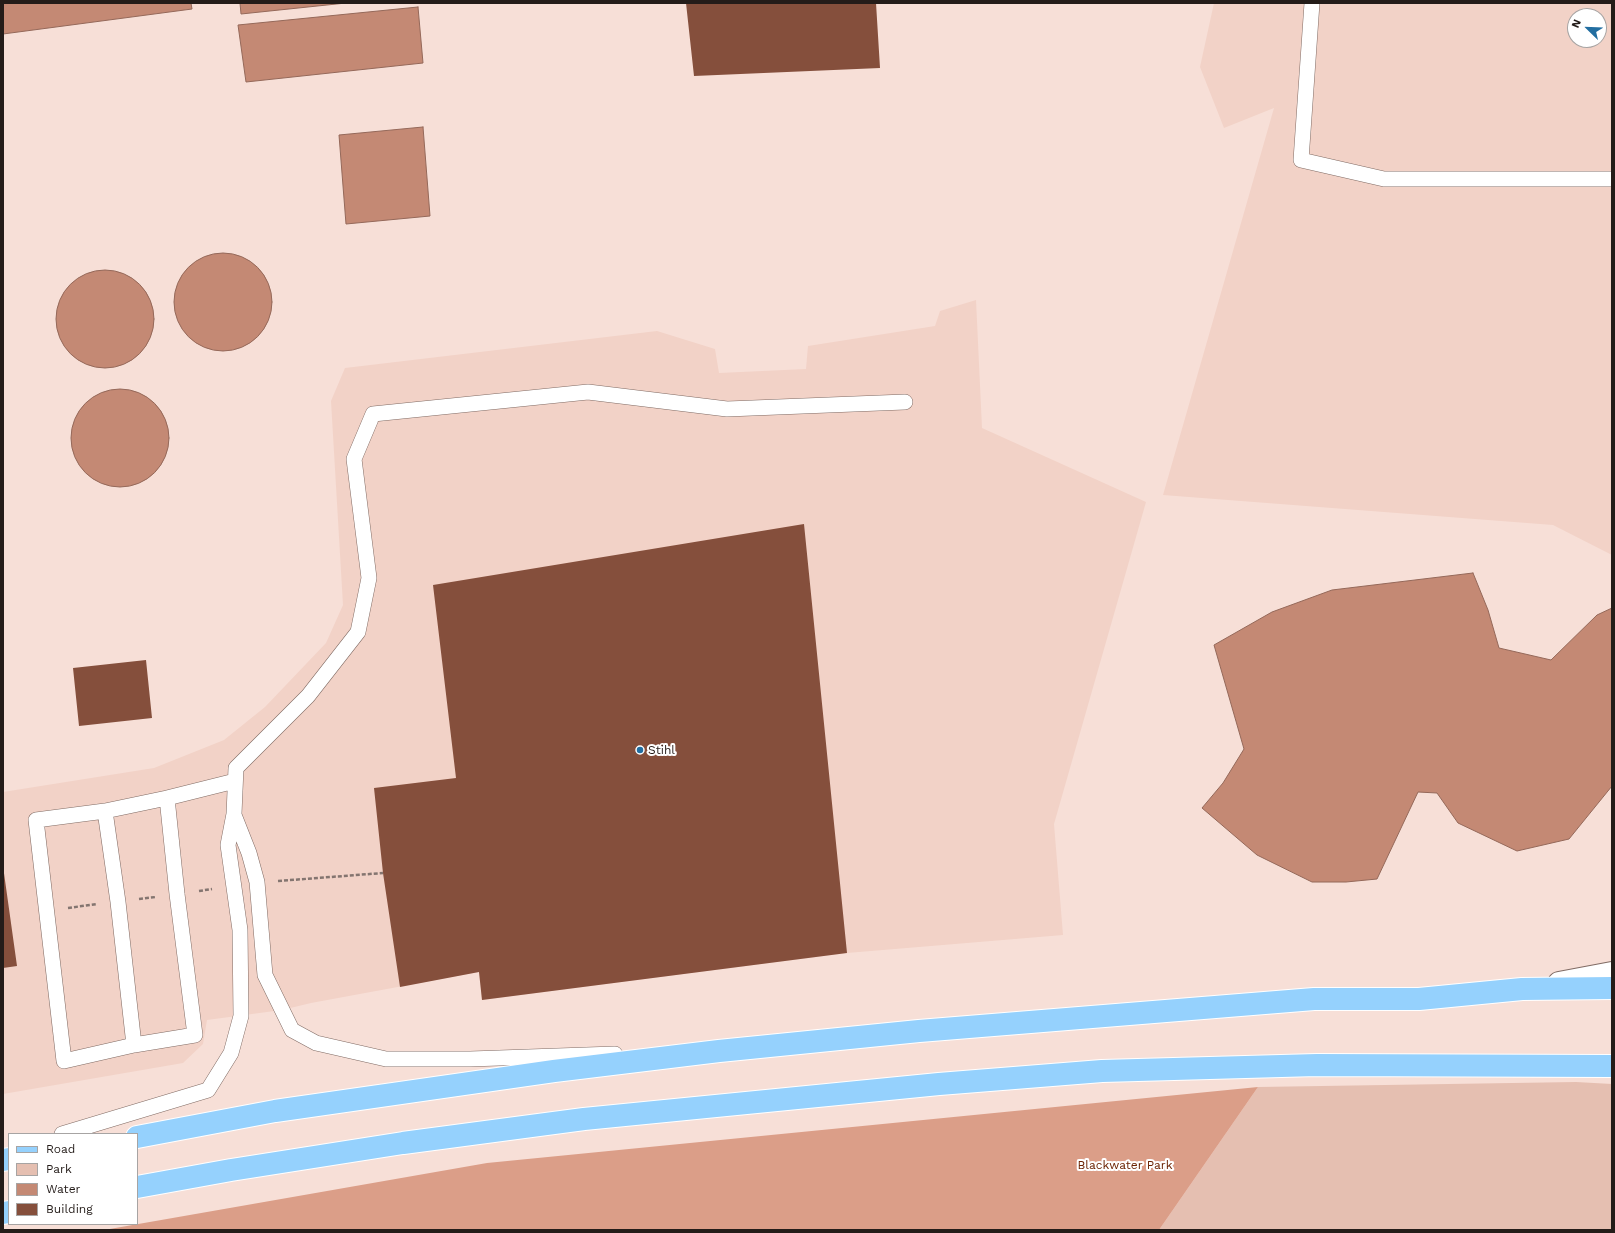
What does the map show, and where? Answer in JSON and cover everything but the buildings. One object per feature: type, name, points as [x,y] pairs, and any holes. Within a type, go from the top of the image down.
[{"type":"main road","points":[[138,1136],[274,1111],[554,1071],[719,1051],[918,1031],[1314,999],[1419,999],[1522,990],[1612,988]]},
{"type":"main road","points":[[138,1187],[230,1170],[396,1144],[584,1119],[954,1082],[1102,1071],[1317,1065],[1612,1066]]},
{"type":"street","points":[[1522,990],[1612,973]]},
{"type":"lane","points":[[1312,3],[1301,160],[1384,179],[1612,178]]},
{"type":"lane","points":[[65,1133],[208,1090],[231,1053],[241,1016],[240,930],[228,845],[234,814],[236,768],[308,696],[358,632],[369,578],[354,459],[374,414],[588,392],[727,409],[905,402]]},
{"type":"lane","points":[[168,798],[177,894],[195,1034],[64,1060],[36,820],[104,811],[168,798],[235,781]]},
{"type":"lane","points":[[104,811],[118,902],[134,1045]]},
{"type":"lane","points":[[234,814],[249,853],[257,882],[265,974],[292,1030],[316,1043],[386,1059],[470,1059],[719,1051]]},
{"type":"shaded area","points":[[1214,3],[1612,3],[1612,555],[1553,525],[1163,495],[1274,108],[1224,128],[1200,67]]},
{"type":"shaded area","name":"Stihl","points":[[976,300],[982,428],[1146,502],[1054,824],[1063,935],[847,953],[482,1000],[479,972],[311,1003],[282,1010],[207,1020],[203,1044],[183,1063],[3,1094],[3,792],[154,768],[224,740],[265,707],[326,643],[343,605],[331,401],[345,368],[657,331],[715,349],[719,373],[806,369],[808,346],[935,326],[940,311]]},
{"type":"green space","points":[[1576,1082],[1612,1084],[1612,1230],[1159,1230],[1258,1087]]},
{"type":"green space","name":"Blackwater Park","points":[[1258,1087],[1159,1230],[104,1230],[487,1163]]},
{"type":"water","points":[[3,3],[191,3],[192,9],[3,34]]},
{"type":"water","points":[[240,3],[346,3],[241,14]]},
{"type":"water","points":[[418,7],[423,63],[246,82],[238,25]]},
{"type":"water","points":[[423,127],[430,216],[346,224],[339,135]]},
{"type":"water","points":[[223,253],[242,257],[258,267],[268,283],[272,302],[268,321],[258,337],[242,347],[223,351],[204,347],[188,337],[178,321],[174,302],[178,283],[188,267],[204,257]]},
{"type":"water","points":[[105,270],[124,274],[140,284],[150,300],[154,319],[150,338],[140,354],[124,364],[105,368],[86,364],[70,354],[60,338],[56,319],[60,300],[70,284],[86,274]]},
{"type":"water","points":[[120,389],[139,393],[155,403],[165,419],[169,438],[165,457],[155,473],[139,483],[120,487],[101,483],[85,473],[75,457],[71,438],[75,419],[85,403],[101,393]]},
{"type":"water","points":[[1473,573],[1488,610],[1499,648],[1551,660],[1597,615],[1612,608],[1612,786],[1569,839],[1517,851],[1458,823],[1437,793],[1418,792],[1377,879],[1346,882],[1312,882],[1257,855],[1202,808],[1223,783],[1244,749],[1214,645],[1272,612],[1332,590]]},
{"type":"place","name":"Stihl","points":[[640,750]]}]
